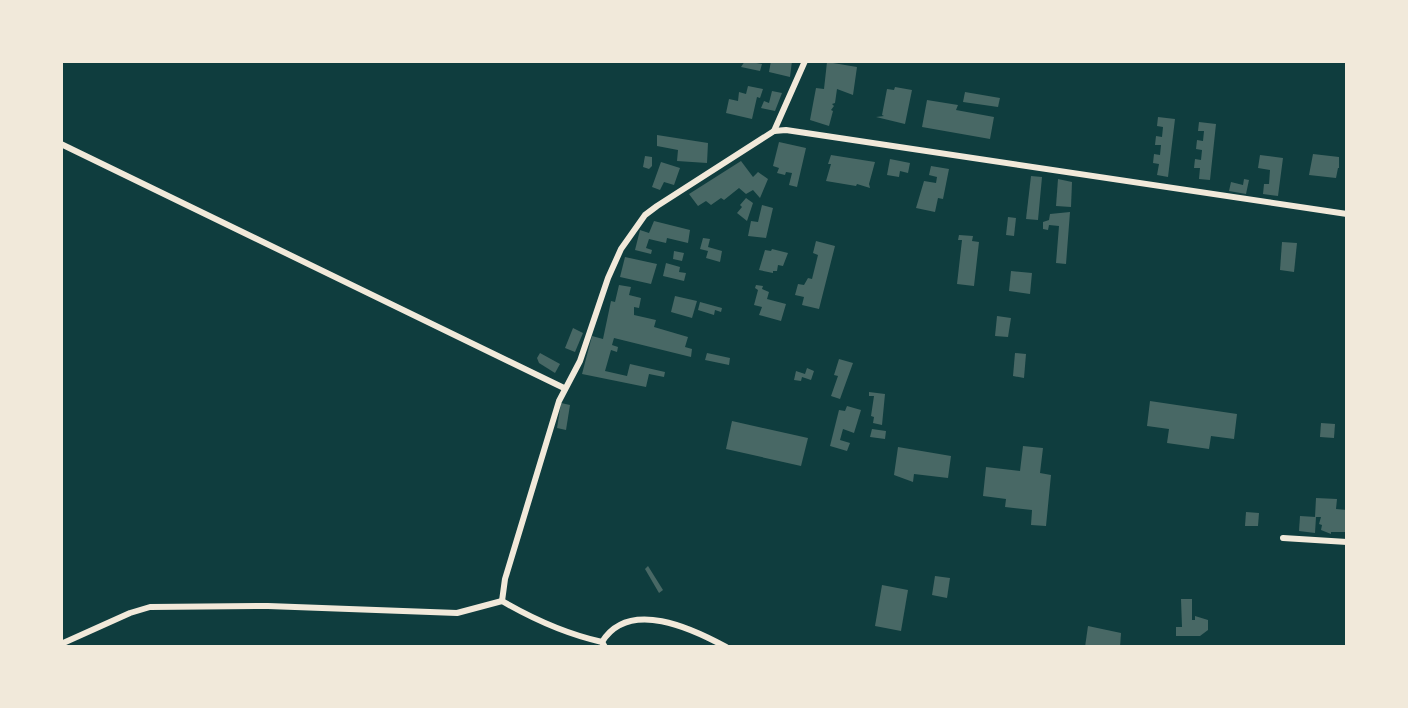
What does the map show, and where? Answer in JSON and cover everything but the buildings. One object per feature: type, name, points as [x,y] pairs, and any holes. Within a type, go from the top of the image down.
[{"type":"street","points":[[774,131],[805,61]]},
{"type":"street","points":[[502,601],[505,579],[555,412],[579,361],[621,249],[645,215],[774,131],[786,130],[861,140],[1011,165],[1347,214]]},
{"type":"street","points":[[61,144],[565,388]]},
{"type":"street","points":[[1283,538],[1347,542]]},
{"type":"street","points":[[61,644],[149,607],[268,606],[457,613],[502,601],[575,636],[603,644],[613,629],[637,619],[648,618],[691,628],[726,647]]}]
